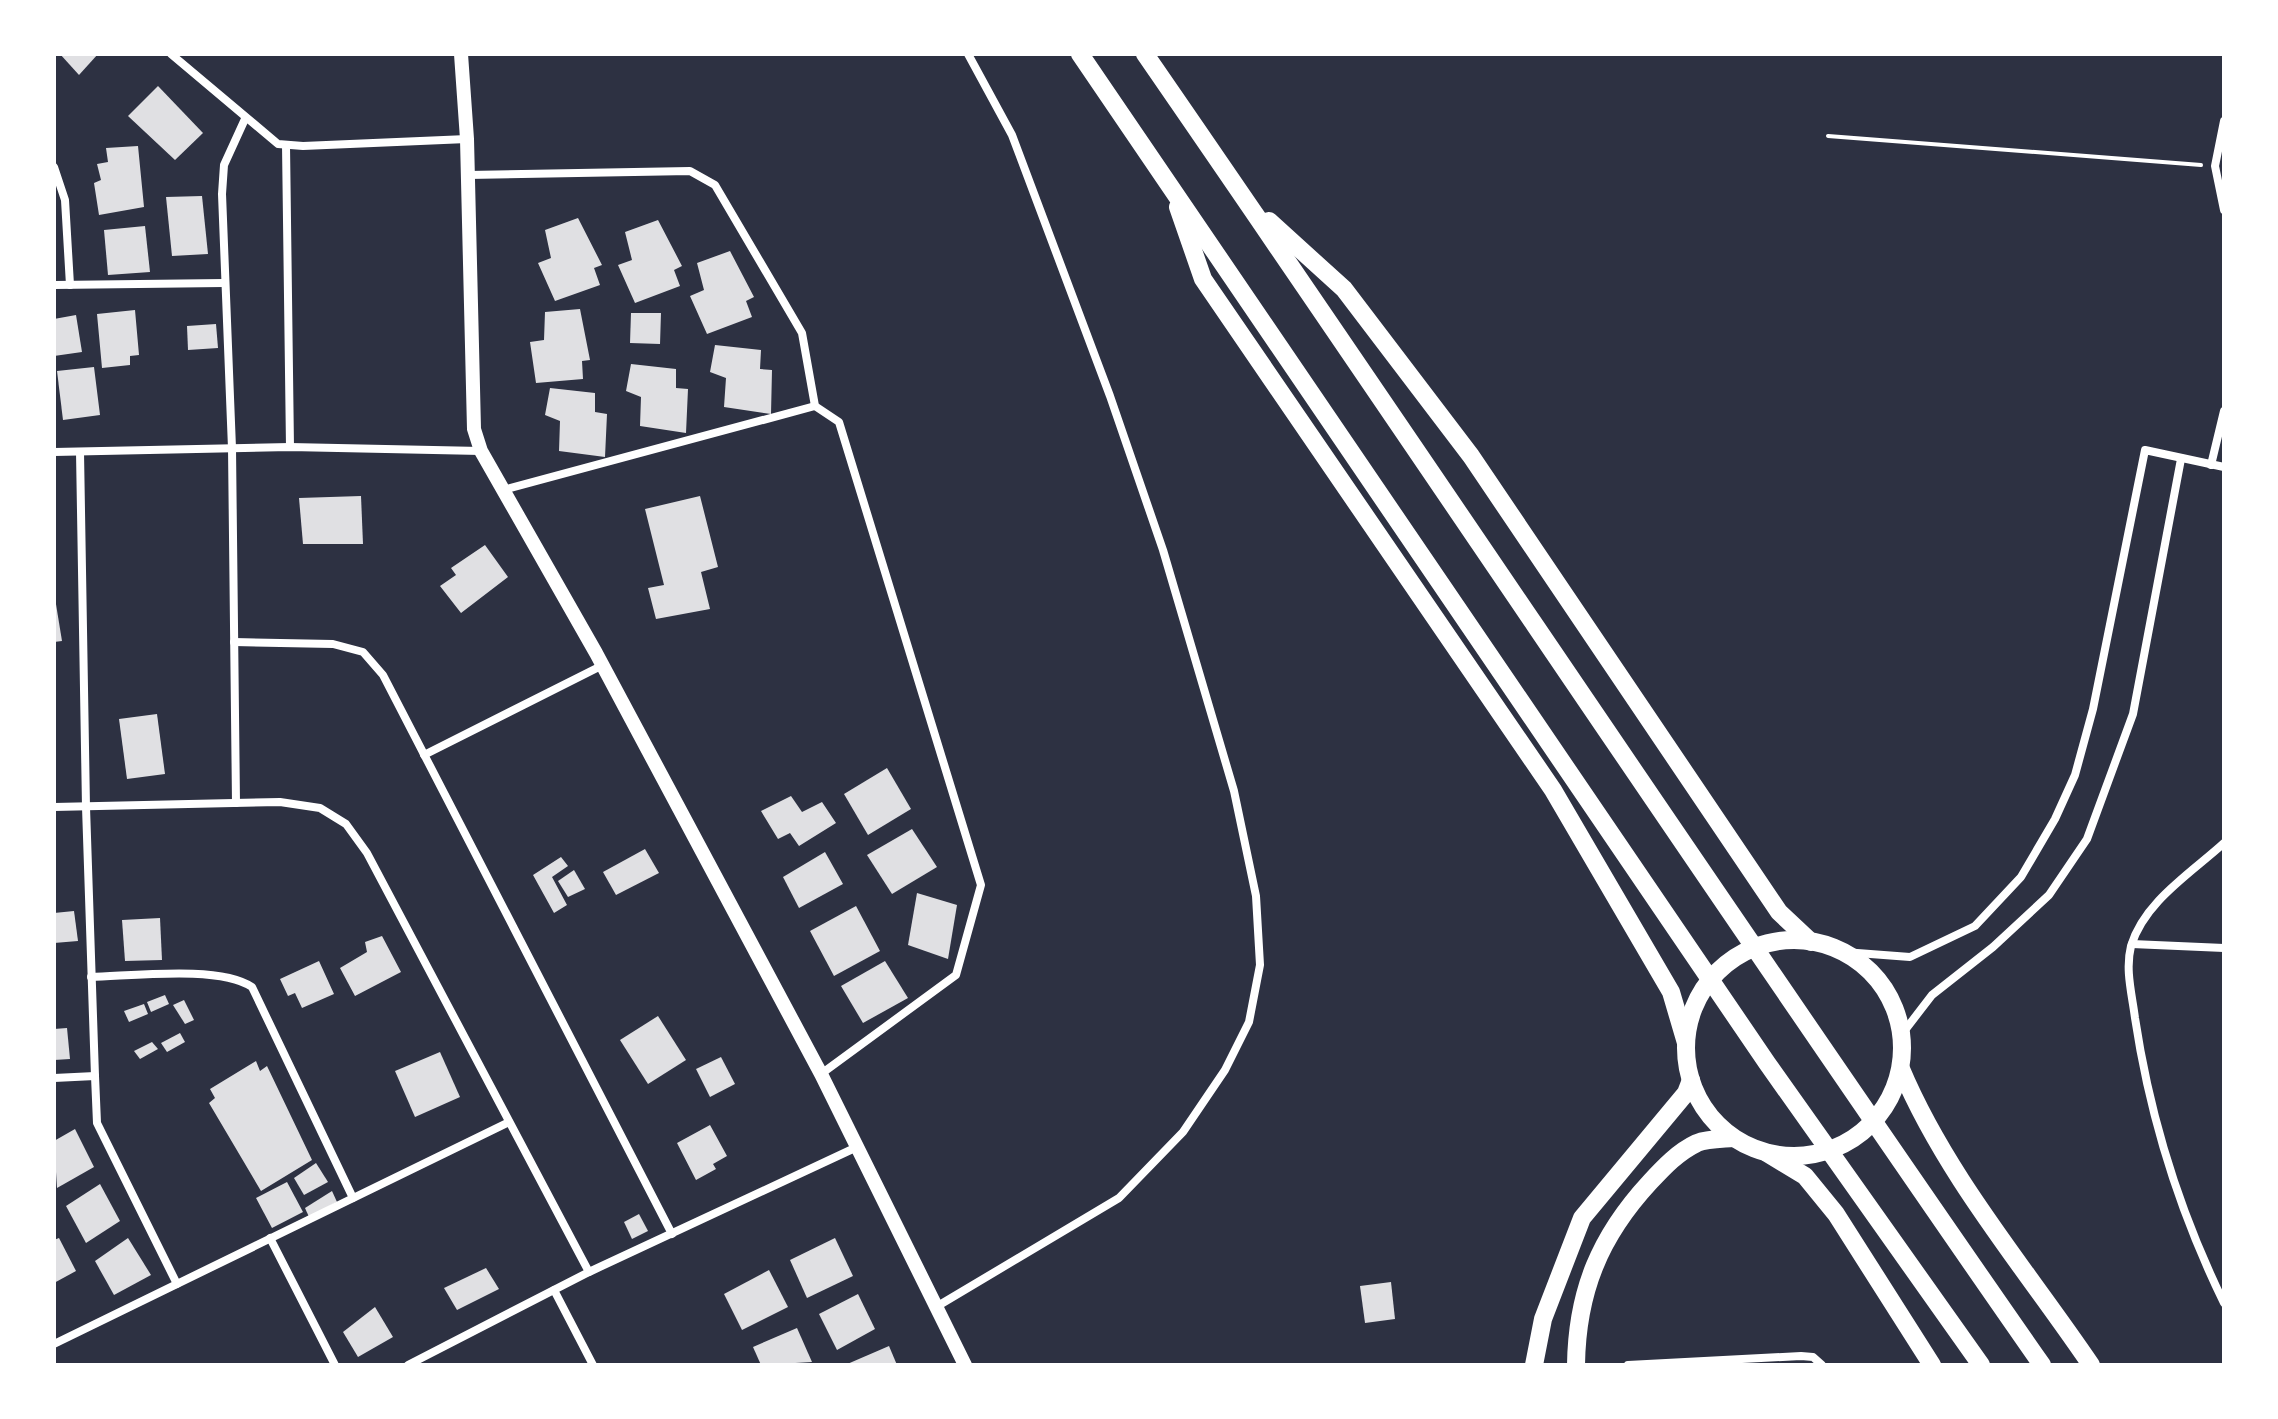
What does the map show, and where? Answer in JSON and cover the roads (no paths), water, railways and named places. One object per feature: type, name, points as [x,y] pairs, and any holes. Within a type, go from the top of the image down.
[{"type":"main road","points":[[1080,54],[1767,1063],[1981,1365]]},
{"type":"main road","points":[[1145,54],[1810,1034],[2042,1365]]},
{"type":"main road","points":[[1171,186],[1203,279],[1553,790],[1671,992],[1686,1043],[1691,1080],[1707,1112],[1733,1138],[1767,1153],[1805,1176],[1836,1214],[1932,1365]]},
{"type":"main road","points":[[1246,200],[1344,289],[1471,456],[1779,912],[1811,942]]},
{"type":"main road","points":[[1686,1043],[1691,1018],[1701,994],[1717,973],[1737,957],[1760,946],[1785,941],[1811,942],[1844,952],[1872,973],[1892,1001],[1902,1034],[1901,1069],[1889,1102],[1867,1129],[1837,1148],[1802,1156],[1767,1153]]},
{"type":"main road","points":[[1901,1069],[1915,1101],[1951,1163],[2091,1365]]},
{"type":"main road","points":[[1534,1365],[1543,1319],[1582,1218],[1686,1093],[1691,1080]]},
{"type":"main road","points":[[1576,1365],[1577,1335],[1588,1282],[1609,1231],[1671,1160],[1699,1142],[1733,1138]]},
{"type":"street","points":[[171,54],[278,144],[467,139]]},
{"type":"street","points":[[461,54],[467,139],[474,429],[481,451],[603,665],[821,1074],[965,1365]]},
{"type":"street","points":[[935,1307],[1119,1198],[1183,1132],[1225,1070],[1249,1022],[1260,965],[1256,896],[1234,791],[1163,550],[1110,396],[1012,135],[968,54]]},
{"type":"street","points":[[236,803],[232,448],[224,283],[224,165],[245,119]]},
{"type":"street","points":[[2224,121],[2215,166],[2224,210]]},
{"type":"street","points":[[286,145],[290,447]]},
{"type":"street","points":[[54,167],[65,200],[70,285]]},
{"type":"street","points":[[468,175],[690,171],[715,185],[802,333],[815,406],[839,422],[981,885],[956,975],[821,1074]]},
{"type":"street","points":[[54,285],[224,283]]},
{"type":"street","points":[[503,490],[815,406]]},
{"type":"street","points":[[2211,465],[2224,411]]},
{"type":"street","points":[[54,452],[290,447],[481,451]]},
{"type":"street","points":[[1844,952],[1910,957],[1975,926],[2021,877],[2055,819],[2075,775],[2093,709],[2145,450],[2224,467]]},
{"type":"street","points":[[80,452],[86,807],[97,1123],[177,1284]]},
{"type":"street","points":[[1902,1034],[1932,995],[1993,947],[2049,895],[2087,839],[2133,714],[2181,459]]},
{"type":"street","points":[[234,642],[333,644],[363,652],[383,675],[672,1234]]},
{"type":"street","points":[[424,755],[603,665]]},
{"type":"street","points":[[54,807],[280,802],[320,808],[346,824],[367,853],[589,1272]]},
{"type":"street","points":[[2224,843],[2150,909],[2132,944],[2127,968],[2141,1054],[2166,1156],[2192,1239],[2224,1303]]},
{"type":"street","points":[[2132,944],[2224,948]]},
{"type":"street","points":[[91,977],[216,976],[239,978],[252,987],[353,1198]]},
{"type":"street","points":[[54,1078],[95,1076]]},
{"type":"street","points":[[54,1344],[509,1122]]},
{"type":"street","points":[[414,1364],[589,1272],[857,1147]]},
{"type":"street","points":[[270,1238],[335,1365]]},
{"type":"street","points":[[554,1290],[593,1365]]},
{"type":"street","points":[[1628,1365],[1801,1356],[1813,1357],[1822,1365]]}]
